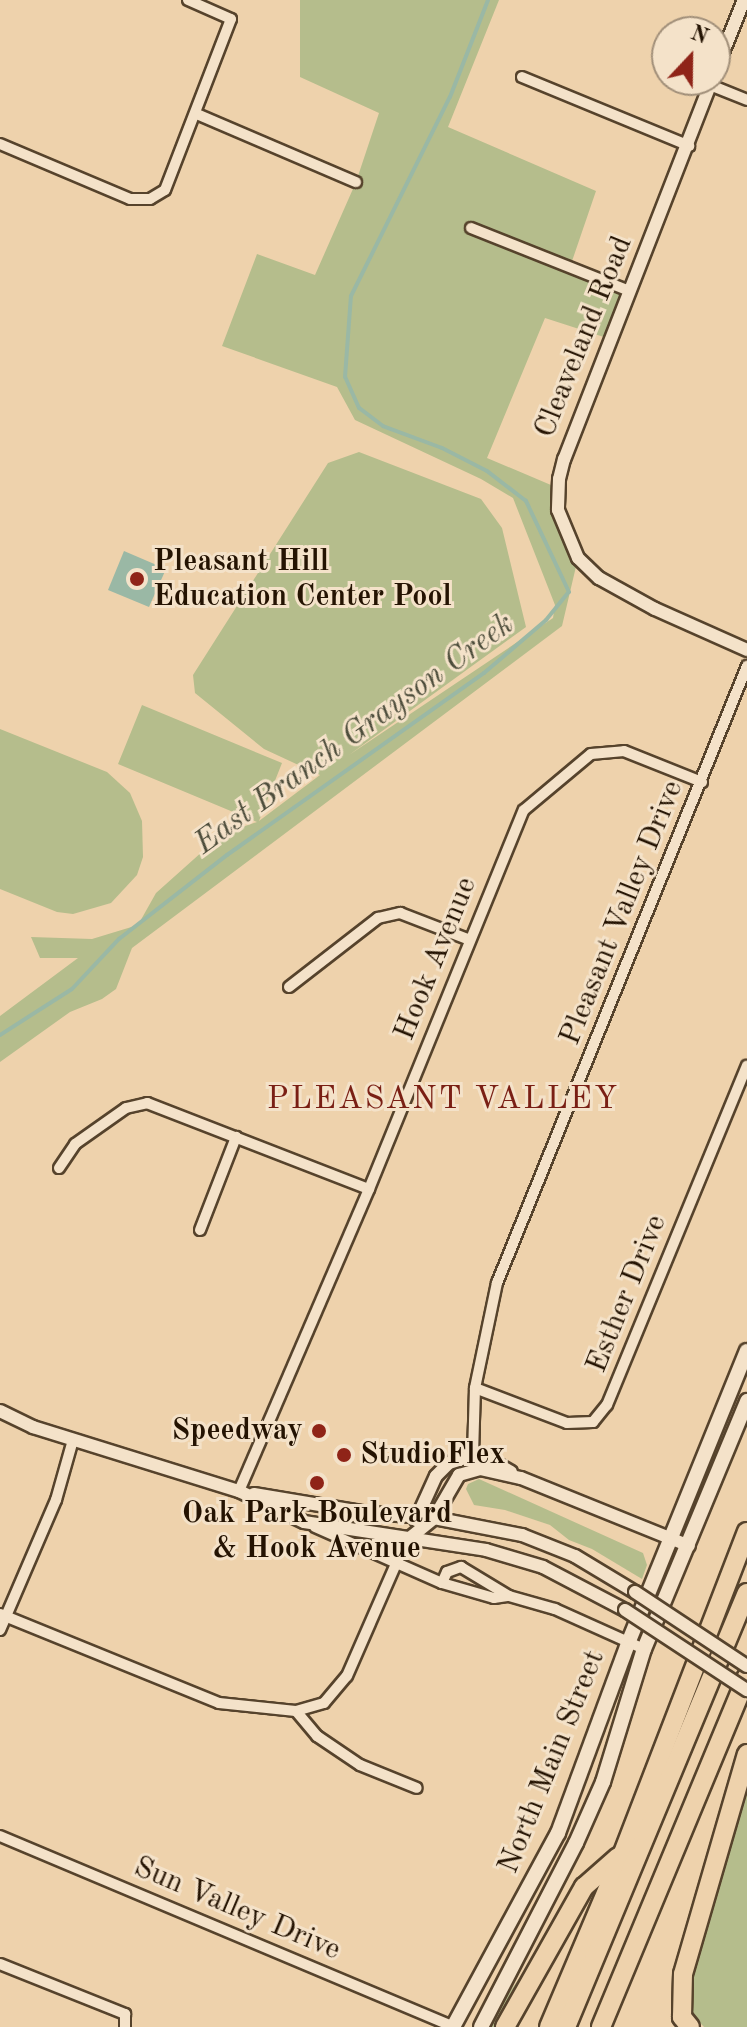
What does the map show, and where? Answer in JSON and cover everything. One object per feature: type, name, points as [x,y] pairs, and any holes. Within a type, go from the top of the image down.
[{"type":"highway","points":[[549,2027],[623,1853],[747,1532]]},
{"type":"highway","points":[[566,2027],[747,1593]]},
{"type":"highway","points":[[601,2027],[747,1677]]},
{"type":"highway","points":[[690,2027],[682,2017],[683,1974],[747,1754]]},
{"type":"highway","points":[[505,2027],[584,1887],[623,1853]]},
{"type":"main road","name":"North Main Street","points":[[454,2027],[558,1833],[629,1641],[747,1351]]},
{"type":"main road","name":"North Main Street","points":[[481,2027],[576,1843],[603,1782],[644,1649],[747,1401]]},
{"type":"street","points":[[0,144],[130,199],[150,199],[165,190],[197,114],[231,19],[188,0]]},
{"type":"street","name":"Cleaveland Road","points":[[731,32],[744,0]]},
{"type":"street","points":[[522,77],[689,146]]},
{"type":"street","name":"Cleaveland Road","points":[[706,96],[689,146],[577,422],[564,459],[558,488],[558,510],[578,558],[599,578],[747,650]]},
{"type":"street","points":[[197,114],[356,182]]},
{"type":"street","points":[[471,228],[629,291]]},
{"type":"street","name":"Pleasant Valley Drive","points":[[473,1455],[475,1388],[497,1283],[747,666]]},
{"type":"street","name":"Hook Avenue","points":[[239,1491],[369,1189],[524,810],[591,754],[624,751],[702,782]]},
{"type":"street","points":[[289,987],[378,918],[400,913],[470,940]]},
{"type":"street","name":"Esther Drive","points":[[475,1388],[567,1423],[593,1422],[607,1405],[747,1066]]},
{"type":"street","points":[[59,1168],[75,1144],[126,1108],[147,1103],[369,1189]]},
{"type":"street","points":[[200,1230],[236,1137]]},
{"type":"street","points":[[0,1411],[73,1440],[239,1491],[361,1512],[434,1518],[522,1535],[550,1545],[635,1592],[747,1666]]},
{"type":"street","points":[[0,1630],[3,1615],[56,1500],[73,1440]]},
{"type":"street","points":[[3,1615],[219,1703],[296,1711],[324,1703],[347,1676],[406,1541],[442,1469],[462,1457],[485,1457],[521,1478],[689,1546]]},
{"type":"street","points":[[406,1541],[434,1518],[454,1479],[465,1471],[480,1469],[521,1478]]},
{"type":"street","points":[[239,1491],[395,1565],[494,1598],[509,1596]]},
{"type":"street","points":[[304,1522],[406,1541],[486,1550],[543,1567],[625,1610],[747,1690]]},
{"type":"street","points":[[442,1583],[447,1572],[461,1567],[509,1596],[572,1614],[644,1649]]},
{"type":"street","points":[[296,1711],[317,1736],[360,1765],[417,1788]]},
{"type":"street","name":"Sun Valley Drive","points":[[0,1836],[454,2027]]},
{"type":"street","points":[[0,1964],[8,1964],[125,2014],[125,2027]]},
{"type":"green space","points":[[300,0],[499,0],[448,127],[596,191],[570,267],[629,291],[610,339],[545,318],[487,458],[558,488],[559,510],[578,558],[562,626],[132,948],[116,989],[102,999],[70,1012],[0,1062],[0,1016],[78,958],[40,958],[31,937],[92,939],[138,925],[156,893],[222,834],[257,822],[118,764],[142,705],[282,763],[259,821],[320,775],[264,749],[195,693],[193,675],[328,463],[359,452],[481,499],[502,528],[526,627],[349,755],[553,618],[555,605],[513,498],[481,479],[355,420],[337,387],[222,346],[257,254],[315,275],[356,182],[379,113],[300,77]]},
{"type":"green space","points":[[0,729],[107,772],[130,793],[142,821],[143,857],[137,875],[111,903],[73,914],[57,912],[0,889]]},
{"type":"green space","points":[[479,1479],[643,1553],[647,1565],[642,1579],[592,1549],[569,1540],[550,1525],[505,1510],[474,1505],[466,1489],[468,1484]]},
{"type":"green space","points":[[747,1793],[747,2027],[704,2027],[691,2013],[689,1994],[696,1946]]},
{"type":"green space","points":[[528,1966],[504,2027],[485,2027]]},
{"type":"shaded area","name":"Pleasant Hill Education Center Pool","points":[[124,551],[166,569],[149,607],[108,590]]},
{"type":"waterway","name":"East Branch Grayson Creek","points":[[0,1035],[72,989],[119,939],[227,855],[484,673],[546,620],[569,592],[526,501],[487,471],[442,448],[383,426],[359,408],[345,377],[351,296],[450,97],[488,0]]},
{"type":"place","name":"Pleasant Hill Education Center Pool","points":[[137,579]]},
{"type":"place","name":"Speedway","points":[[319,1431]]},
{"type":"place","name":"StudioFlex","points":[[344,1455]]},
{"type":"place","name":"Oak Park Boulevard & Hook Avenue","points":[[317,1483]]},
{"type":"district","name":"PLEASANT VALLEY","points":[[443,1100]]}]
